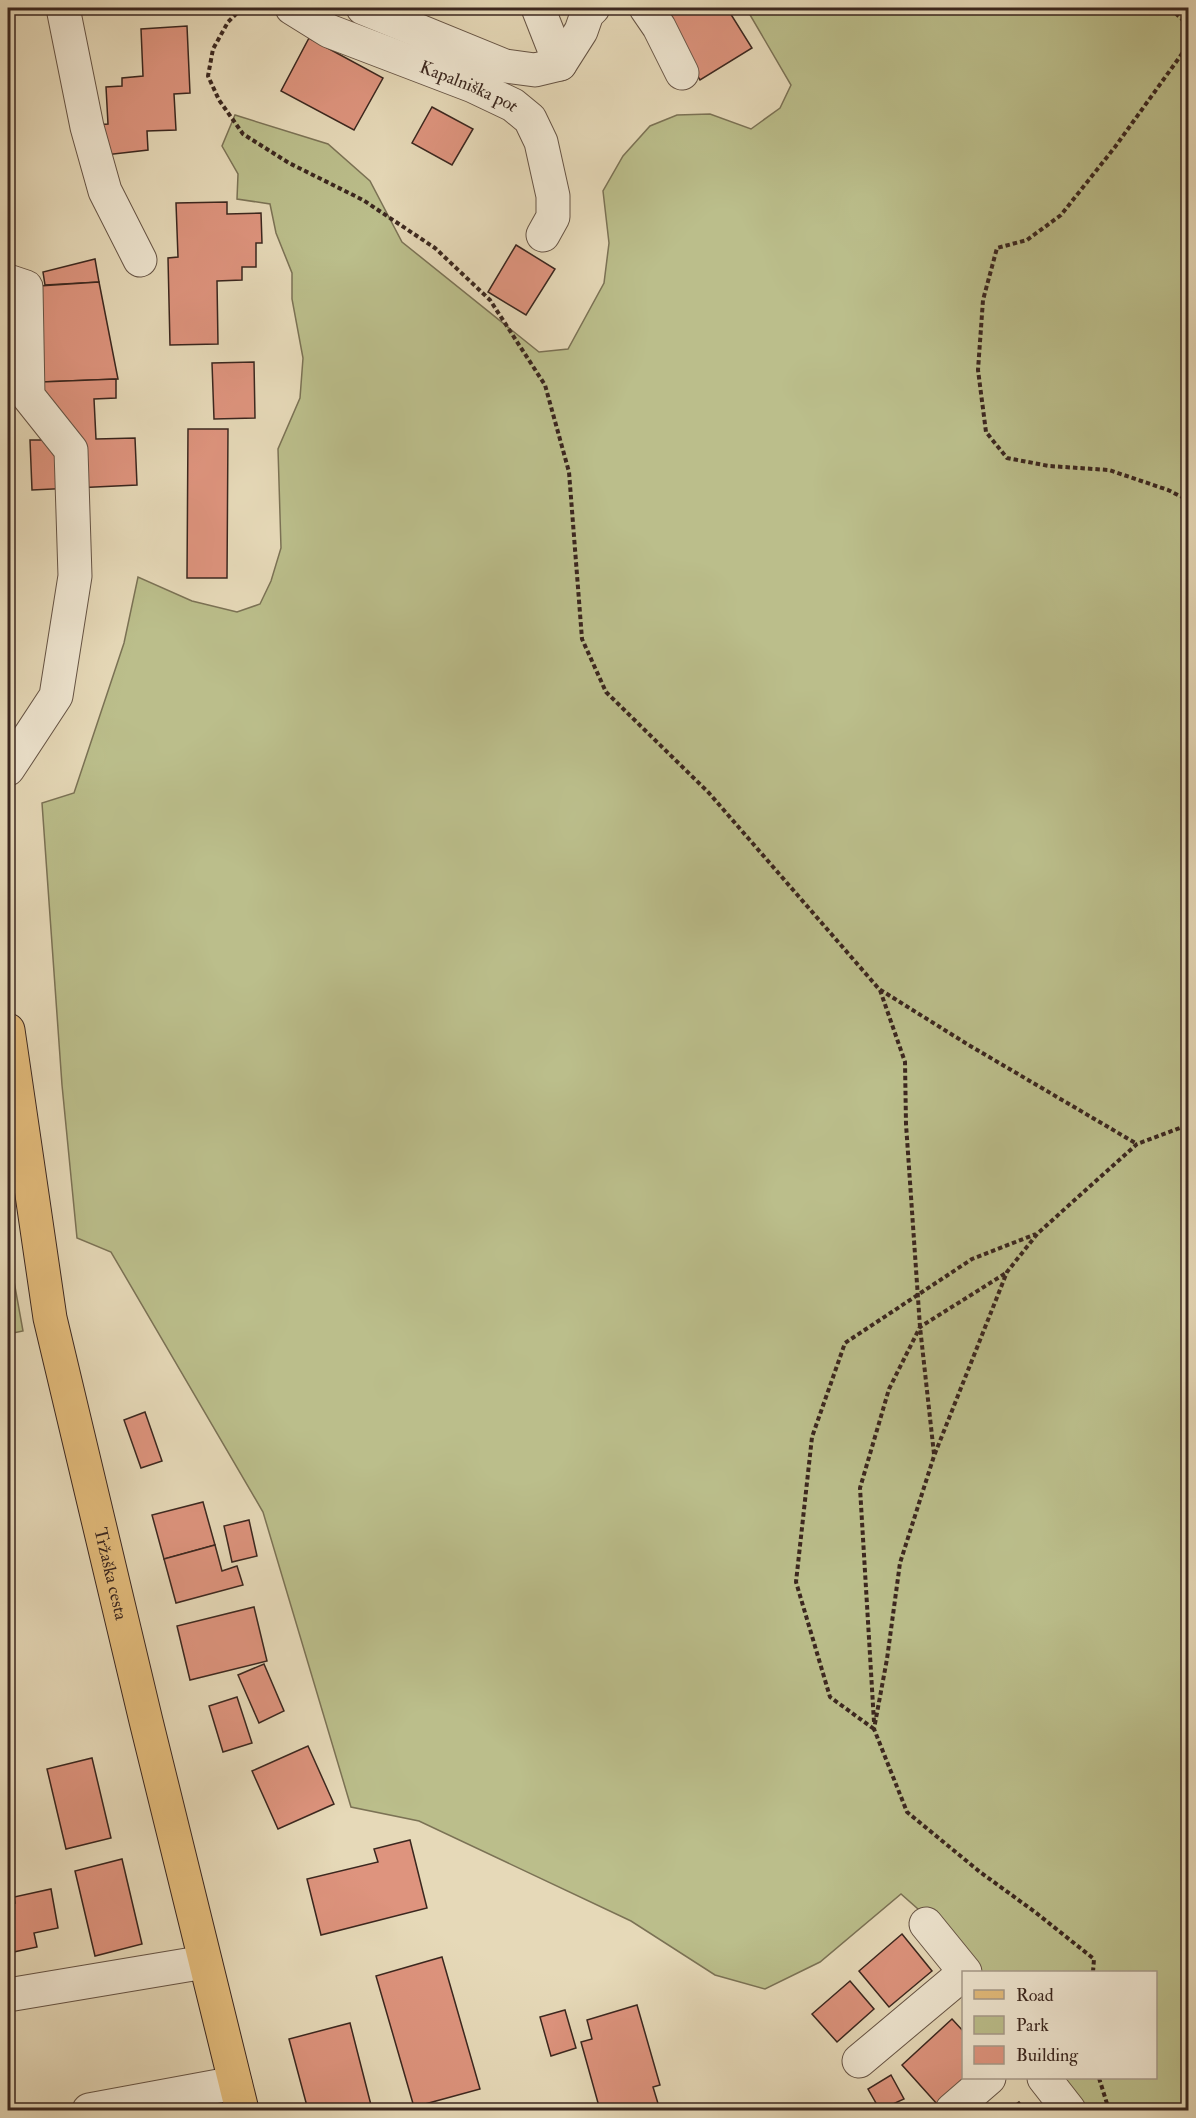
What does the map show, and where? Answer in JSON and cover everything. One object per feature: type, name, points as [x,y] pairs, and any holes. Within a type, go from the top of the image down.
[{"type":"main road","name":"Tržaška cesta","points":[[8,1030],[50,1318],[239,2097]]},
{"type":"street","points":[[63,8],[87,127],[105,191],[140,260]]},
{"type":"street","name":"Kapalniška pot","points":[[292,8],[328,31],[473,86],[513,105],[530,119],[541,142],[553,196],[553,217],[543,235]]},
{"type":"street","name":"Kapalniška pot","points":[[363,8],[505,66],[535,70],[560,64]]},
{"type":"street","points":[[538,8],[560,64]]},
{"type":"street","points":[[646,8],[659,27],[682,73]]},
{"type":"street","points":[[560,64],[581,31],[588,10]]},
{"type":"street","points":[[8,281],[26,287],[28,396],[71,450],[75,576],[56,696],[8,769]]},
{"type":"street","points":[[926,1924],[963,1971]]},
{"type":"street","points":[[8,1995],[205,1962]]},
{"type":"street","points":[[859,2061],[962,1974]]},
{"type":"street","points":[[952,2110],[988,2079]]},
{"type":"street","points":[[1045,2079],[1069,2110]]},
{"type":"street","points":[[89,2110],[239,2097]]},
{"type":"path","points":[[242,8],[228,22],[213,49],[208,76],[219,100],[243,134],[289,163],[363,200],[426,242],[490,300],[545,385],[569,472],[582,639],[606,692],[709,793],[880,990],[1137,1144]]},
{"type":"path","points":[[1170,8],[1186,22],[1184,51],[1061,215],[1027,240],[997,248],[983,300],[978,370],[986,432],[1007,458],[1049,466],[1109,470],[1168,490],[1188,500]]},
{"type":"path","points":[[880,990],[905,1062],[906,1124],[920,1327],[934,1456]]},
{"type":"path","points":[[874,1729],[887,1659],[900,1563],[934,1456],[1008,1272],[1038,1233],[1137,1144],[1188,1125]]},
{"type":"path","points":[[874,1729],[830,1697],[796,1582],[812,1437],[845,1342],[972,1259],[1038,1233]]},
{"type":"path","points":[[1008,1272],[920,1327],[889,1389],[860,1488],[874,1729],[907,1812],[980,1872],[1094,1959],[1093,1971]]},
{"type":"path","points":[[1100,2079],[1108,2110]]},
{"type":"green space","points":[[746,8],[1188,8],[1188,2110],[1084,2110],[1060,2079],[1157,2079],[1157,1971],[979,1971],[961,1947],[901,1894],[820,1962],[765,1989],[715,1975],[631,1921],[419,1821],[351,1807],[263,1512],[111,1252],[77,1238],[62,1085],[42,803],[74,793],[124,643],[138,577],[192,601],[237,612],[260,604],[271,581],[281,548],[278,449],[300,398],[303,358],[292,299],[292,273],[276,233],[270,204],[237,199],[238,174],[222,146],[235,115],[328,144],[370,181],[402,242],[539,352],[568,349],[604,283],[609,243],[603,191],[623,156],[650,126],[677,115],[710,114],[751,129],[780,108],[791,85]]},
{"type":"green space","points":[[8,1248],[23,1331],[8,1334]]},
{"type":"building","points":[[665,8],[727,8],[752,48],[700,80],[664,21]]},
{"type":"building","points":[[187,26],[190,93],[174,94],[176,130],[147,131],[148,150],[105,155],[93,125],[108,124],[106,87],[122,86],[122,78],[143,76],[141,29]]},
{"type":"building","points":[[309,38],[383,78],[354,130],[281,91]]},
{"type":"building","points":[[432,107],[473,129],[452,165],[412,143]]},
{"type":"building","points":[[227,202],[227,214],[261,213],[262,243],[256,243],[256,267],[242,267],[242,280],[217,281],[218,344],[170,345],[168,258],[178,257],[176,203]]},
{"type":"building","points":[[516,245],[555,269],[526,315],[488,292]]},
{"type":"building","points":[[95,259],[99,282],[45,285],[43,272]]},
{"type":"building","points":[[99,282],[118,379],[41,382],[39,286]]},
{"type":"building","points":[[254,362],[255,418],[214,419],[212,363]]},
{"type":"building","points":[[116,379],[116,398],[94,399],[96,439],[135,438],[137,485],[32,490],[30,440],[44,440],[41,382]]},
{"type":"building","points":[[188,429],[228,429],[227,578],[187,578]]},
{"type":"building","points":[[145,1412],[162,1461],[141,1468],[124,1420]]},
{"type":"building","points":[[203,1502],[215,1545],[164,1559],[152,1515]]},
{"type":"building","points":[[249,1520],[257,1556],[232,1562],[224,1526]]},
{"type":"building","points":[[215,1545],[222,1571],[237,1566],[243,1585],[176,1603],[164,1559]]},
{"type":"building","points":[[254,1607],[267,1661],[190,1680],[177,1626]]},
{"type":"building","points":[[264,1664],[284,1711],[259,1723],[238,1675]]},
{"type":"building","points":[[237,1697],[252,1743],[223,1752],[209,1706]]},
{"type":"building","points":[[308,1746],[334,1804],[278,1829],[252,1771]]},
{"type":"building","points":[[92,1758],[111,1838],[66,1849],[47,1769]]},
{"type":"building","points":[[410,1840],[427,1908],[321,1935],[307,1879],[378,1862],[374,1849]]},
{"type":"building","points":[[122,1859],[142,1944],[95,1956],[75,1871]]},
{"type":"building","points":[[51,1889],[58,1928],[34,1933],[37,1947],[9,1953],[8,1904],[15,1903],[14,1897]]},
{"type":"building","points":[[902,1934],[932,1971],[889,2007],[859,1971]]},
{"type":"building","points":[[442,1957],[480,2089],[414,2107],[376,1976]]},
{"type":"building","points":[[850,1981],[874,2009],[837,2042],[812,2014]]},
{"type":"building","points":[[637,2005],[660,2085],[653,2087],[660,2110],[600,2110],[581,2042],[592,2039],[587,2020]]},
{"type":"building","points":[[565,2010],[576,2048],[551,2056],[540,2017]]},
{"type":"building","points":[[952,2019],[962,2030],[962,2079],[965,2079],[937,2104],[902,2065]]},
{"type":"building","points":[[350,2023],[371,2105],[353,2110],[308,2110],[289,2039]]},
{"type":"building","points":[[891,2075],[904,2099],[880,2110],[868,2089]]},
{"type":"building","points":[[1019,2102],[1026,2110],[1007,2110]]}]
